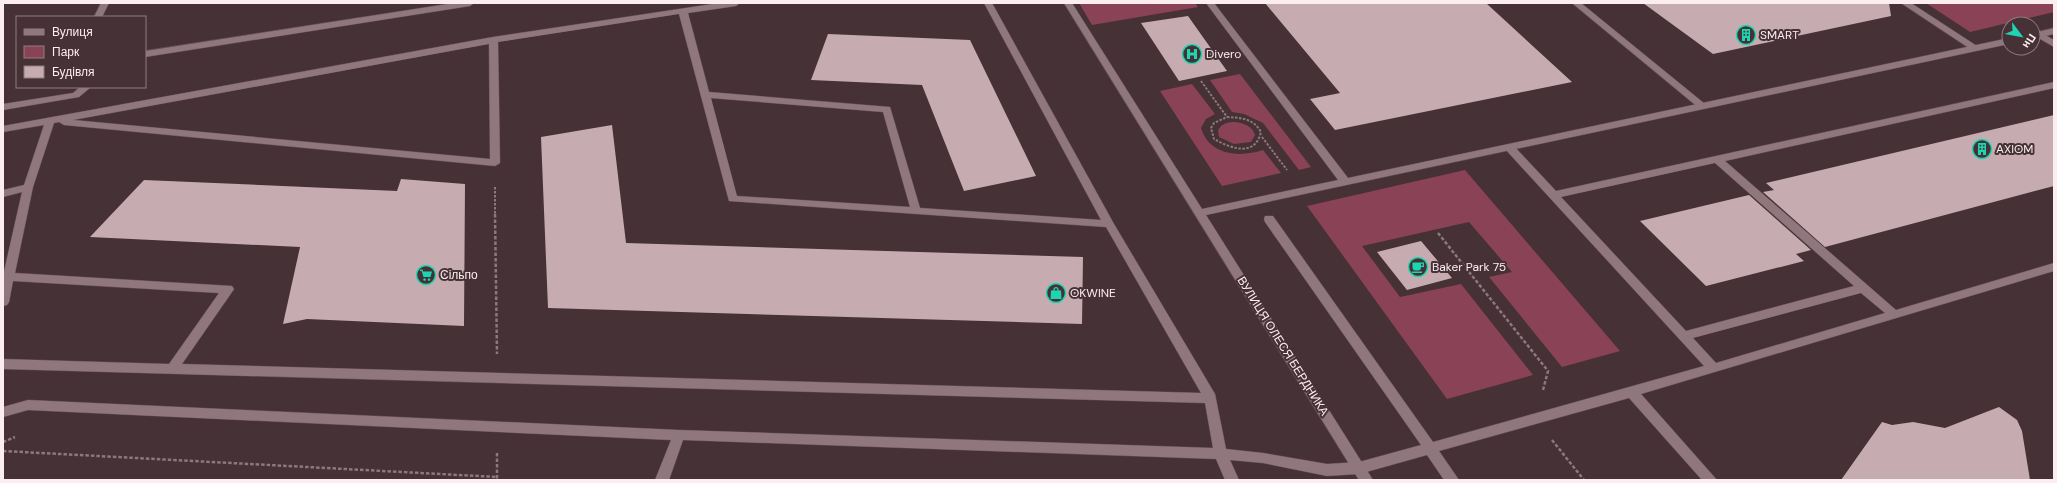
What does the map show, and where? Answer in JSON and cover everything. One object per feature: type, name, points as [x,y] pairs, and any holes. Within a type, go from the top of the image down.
[{"type":"street","points":[[98,16],[105,3]]},
{"type":"street","points":[[146,54],[470,3]]},
{"type":"street","points":[[3,129],[493,40],[736,3]]},
{"type":"street","points":[[988,3],[1109,224],[1211,398],[1220,454],[1232,480]]},
{"type":"street","name":"ВУЛИЦЯ ОЛЕСЯ БЕРДНИКА","points":[[1068,3],[1366,480]]},
{"type":"street","points":[[1210,3],[1345,182]]},
{"type":"street","points":[[1576,3],[1702,106]]},
{"type":"street","points":[[1905,3],[1975,48]]},
{"type":"street","points":[[682,11],[733,198],[1109,224]]},
{"type":"street","points":[[2041,34],[2054,31]]},
{"type":"street","points":[[2041,38],[2054,44]]},
{"type":"street","points":[[50,121],[495,163],[493,40]]},
{"type":"street","points":[[1200,213],[2001,42]]},
{"type":"street","points":[[1554,195],[2054,85]]},
{"type":"street","points":[[3,107],[76,95],[85,88]]},
{"type":"street","points":[[706,95],[887,109],[916,211]]},
{"type":"street","points":[[3,302],[28,187],[50,121]]},
{"type":"street","points":[[1509,147],[1713,368]]},
{"type":"street","points":[[1717,159],[1894,315]]},
{"type":"street","points":[[3,194],[28,187]]},
{"type":"street","points":[[1269,219],[1452,480]]},
{"type":"street","points":[[3,412],[28,405],[679,435],[1220,454],[1263,458],[1327,470],[1359,468],[1431,450],[1632,392],[2054,267]]},
{"type":"street","points":[[9,278],[228,289],[172,369]]},
{"type":"street","points":[[1683,336],[1864,288]]},
{"type":"street","points":[[3,364],[1211,398]]},
{"type":"street","points":[[1632,392],[1710,480]]},
{"type":"street","points":[[662,480],[679,435]]},
{"type":"path","points":[[1201,81],[1227,117]]},
{"type":"path","points":[[1262,137],[1254,146],[1246,149],[1228,147],[1220,144],[1214,139],[1211,128],[1214,123],[1227,117],[1242,118],[1255,124],[1260,128],[1262,137],[1303,191]]},
{"type":"path","points":[[495,163],[497,378]]},
{"type":"path","points":[[1438,234],[1548,371],[1536,419],[1584,480]]},
{"type":"path","points":[[3,451],[497,478],[497,427]]},
{"type":"green space","points":[[1079,3],[1195,3],[1198,7],[1092,25]]},
{"type":"green space","points":[[1926,3],[2054,3],[2054,12],[2037,16],[2001,16],[2001,25],[1970,32]]},
{"type":"green space","points":[[1240,74],[1311,167],[1299,170],[1263,123],[1244,114],[1232,112],[1210,80]]},
{"type":"green space","points":[[1192,84],[1215,114],[1206,119],[1201,128],[1205,137],[1211,144],[1218,149],[1235,154],[1244,154],[1263,150],[1281,173],[1222,186],[1160,91]]},
{"type":"green space","points":[[1235,122],[1244,124],[1252,129],[1255,135],[1251,142],[1234,144],[1219,137],[1218,130],[1223,124]]},
{"type":"green space","points":[[1465,170],[1620,351],[1562,367],[1489,277],[1512,272],[1469,222],[1362,246],[1400,297],[1461,284],[1533,375],[1447,399],[1307,206]]},
{"type":"building","points":[[1265,3],[1486,3],[1572,82],[1335,130],[1310,99],[1340,93]]},
{"type":"building","name":"SMART","points":[[1643,3],[1889,3],[1891,16],[1713,54]]},
{"type":"building","name":"Divero","points":[[1188,16],[1227,71],[1179,81],[1141,23]]},
{"type":"building","points":[[828,34],[970,40],[1036,176],[964,191],[922,85],[811,80]]},
{"type":"building","name":"AXIOM","points":[[2054,115],[2054,186],[1825,247],[1763,192],[1774,190],[1766,183]]},
{"type":"building","points":[[612,125],[626,243],[1083,257],[1082,324],[548,308],[541,137]]},
{"type":"building","points":[[401,179],[465,184],[464,326],[307,319],[283,324],[300,247],[90,237],[144,180],[397,191]]},
{"type":"building","points":[[1749,195],[1811,250],[1796,254],[1804,261],[1706,286],[1640,221]]},
{"type":"building","points":[[1421,241],[1452,278],[1407,290],[1377,252]]},
{"type":"building","points":[[1999,407],[2017,420],[2022,431],[2030,480],[1841,480],[1882,422],[1892,425],[1913,422],[1945,428]]},
{"type":"place","name":"SMART","points":[[1746,35]]},
{"type":"place","name":"Divero","points":[[1192,54]]},
{"type":"place","name":"AXIOM","points":[[1982,149]]},
{"type":"place","name":"Baker Park 75","points":[[1418,267]]},
{"type":"place","name":"Сільпо","points":[[426,275]]},
{"type":"place","name":"OKWINE","points":[[1056,293]]}]
